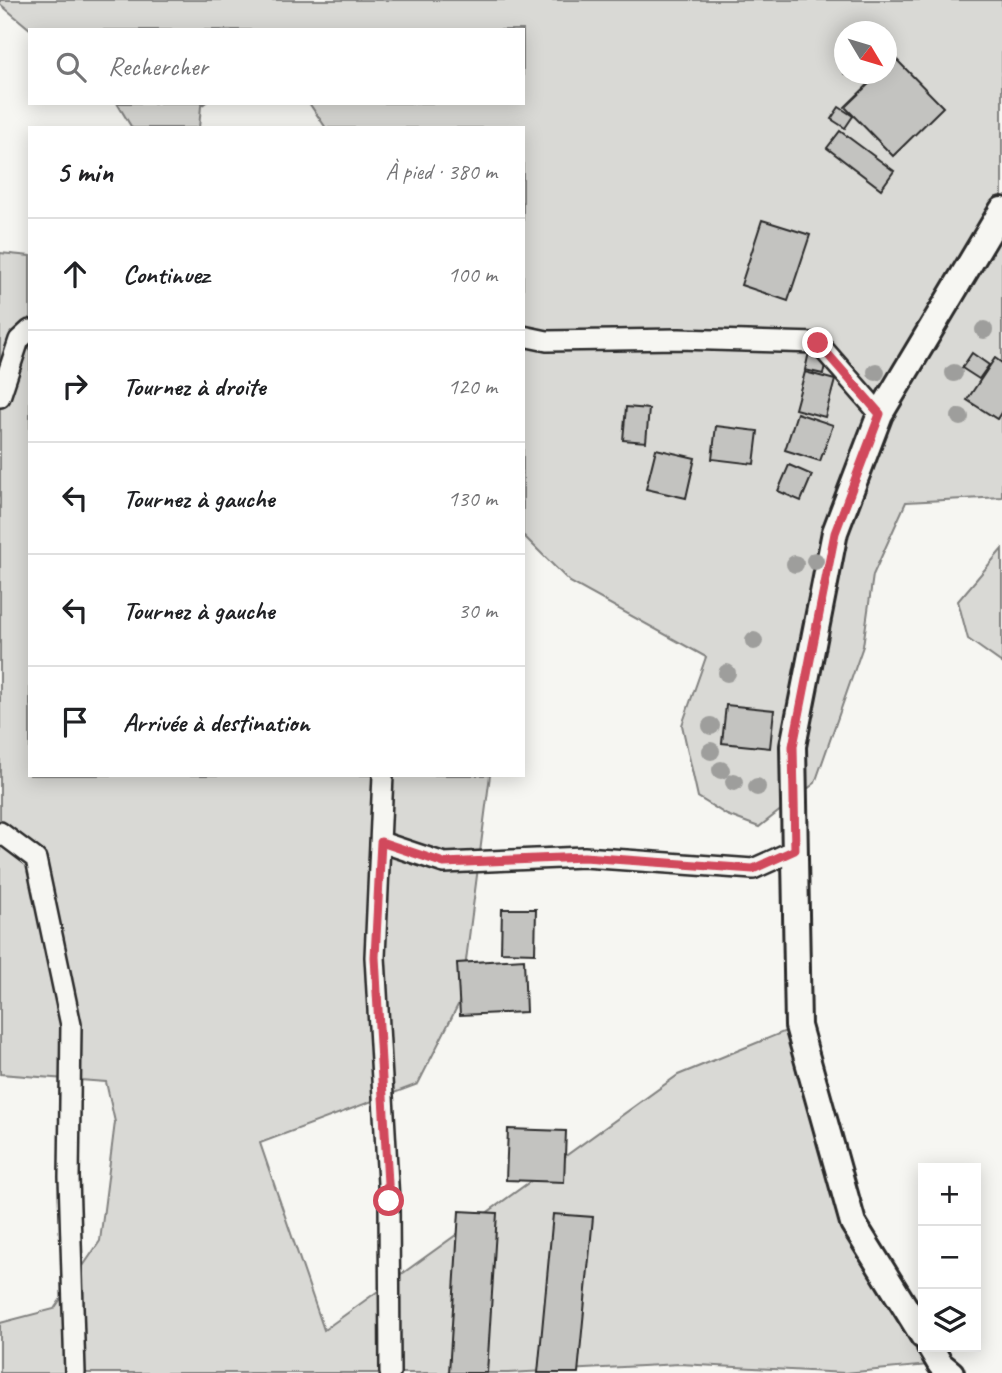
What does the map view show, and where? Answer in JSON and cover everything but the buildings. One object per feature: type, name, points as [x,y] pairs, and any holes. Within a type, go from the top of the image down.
[{"type":"street","points":[[918,1328],[853,1223],[798,1026],[793,746],[835,533],[880,414],[1002,210]]},
{"type":"street","points":[[0,397],[19,340],[28,332]]},
{"type":"street","points":[[525,336],[547,341],[679,339],[818,343],[880,414]]},
{"type":"street","points":[[383,777],[375,957],[389,1201],[390,1373]]},
{"type":"street","points":[[0,832],[36,859],[71,1025],[69,1177],[75,1373]]},
{"type":"street","points":[[381,842],[444,863],[584,857],[753,869],[795,850]]},
{"type":"street","points":[[933,1352],[940,1364],[951,1373]]},
{"type":"shaded area","points":[[0,0],[1002,0],[1002,497],[906,502],[873,575],[863,646],[815,783],[759,827],[727,815],[698,797],[682,725],[706,657],[570,582],[525,537],[525,126],[325,126],[310,105],[525,105],[525,28],[29,28],[0,4]]},
{"type":"shaded area","points":[[118,105],[202,105],[199,126],[131,126]]},
{"type":"shaded area","points":[[0,253],[28,256],[28,777],[490,777],[461,999],[418,1084],[260,1143],[324,1330],[678,1075],[798,1026],[853,1223],[918,1328],[918,1352],[933,1352],[940,1364],[845,1373],[680,1364],[508,1373],[0,1373],[0,1323],[54,1309],[100,1241],[115,1122],[106,1082],[0,1074]]},
{"type":"shaded area","points":[[1002,549],[1002,663],[968,639],[958,601]]},
{"type":"route","points":[[389,1201],[375,957],[381,842],[444,863],[584,857],[753,869],[795,850],[793,746],[835,533],[880,414],[818,343]]}]
